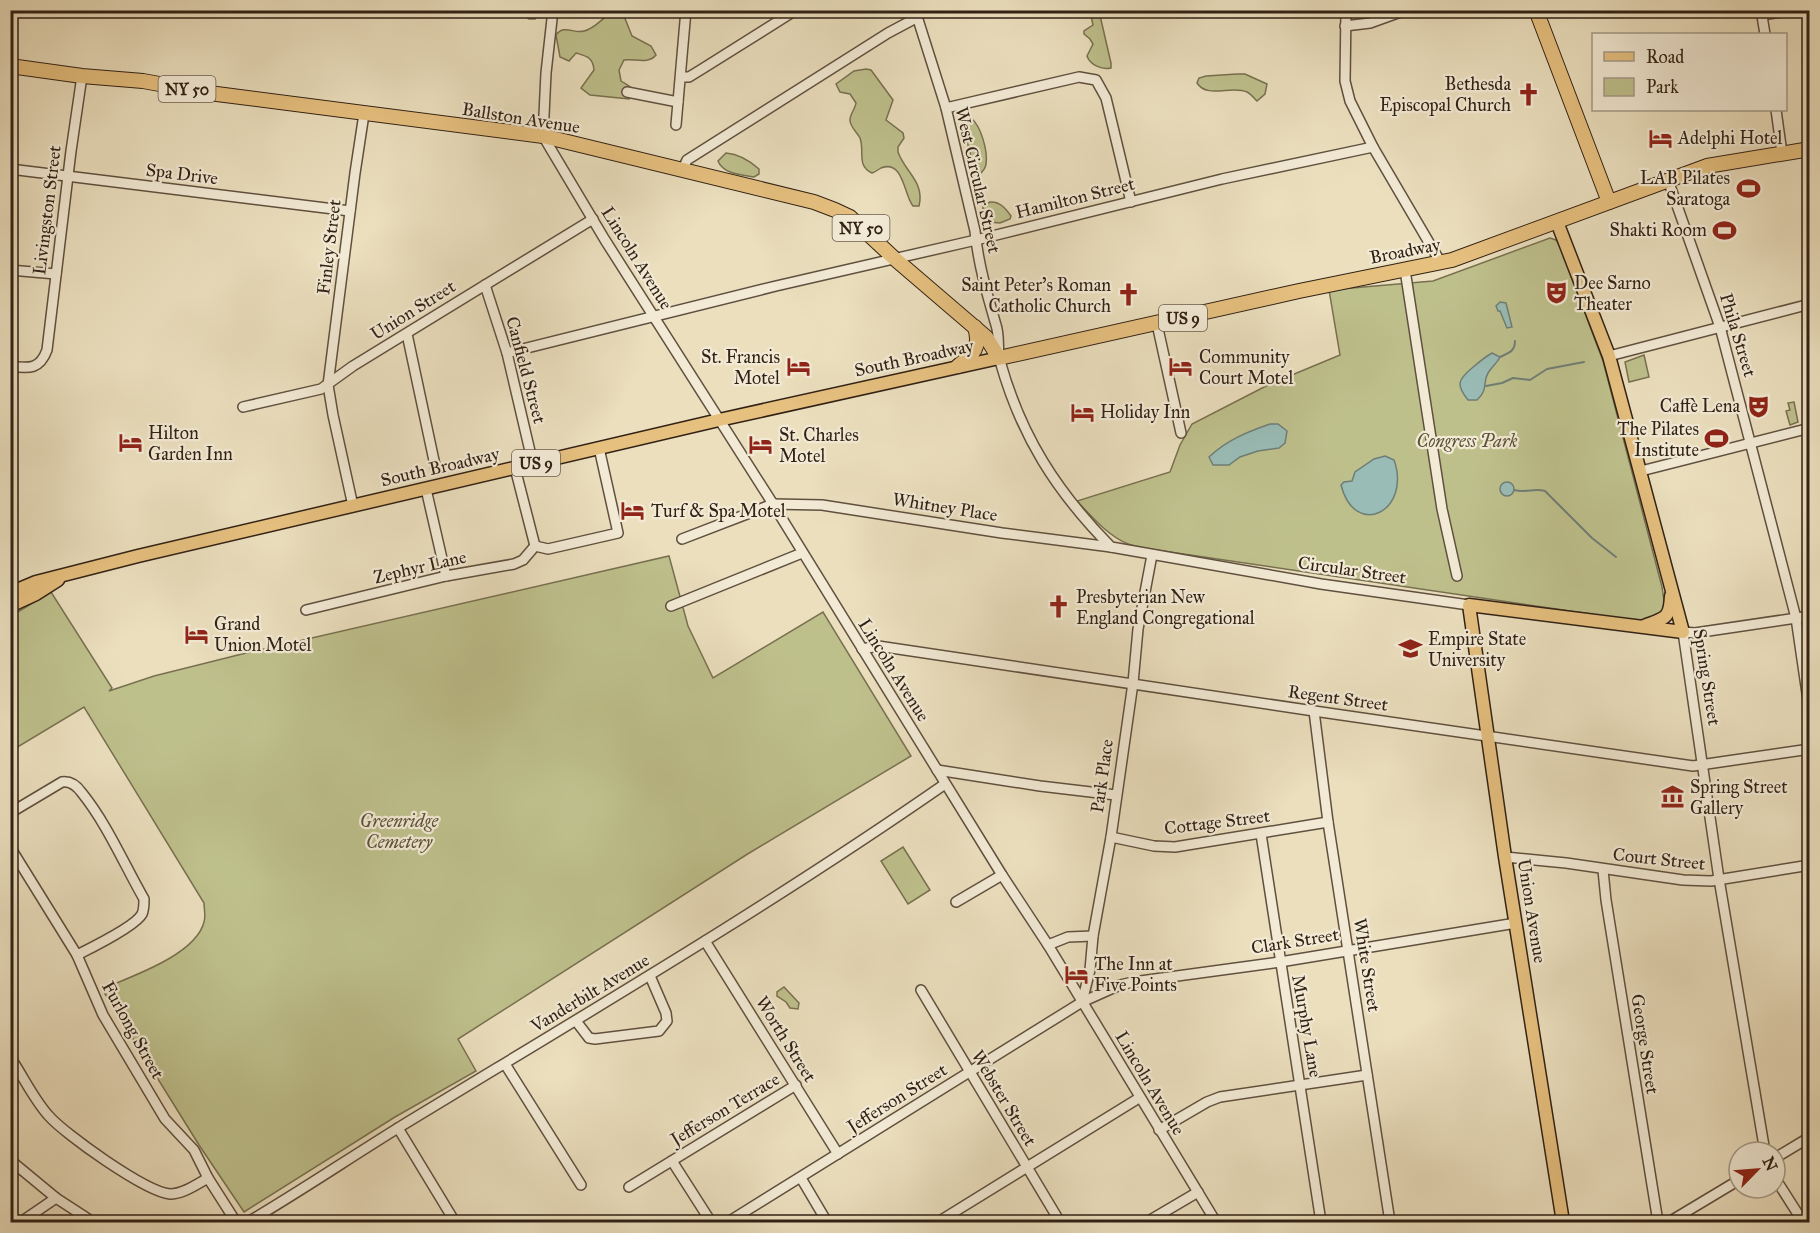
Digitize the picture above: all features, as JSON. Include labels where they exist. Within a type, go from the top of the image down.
[{"type":"highway","points":[[1536,10],[1609,202]]},
{"type":"highway","name":"Ballston Avenue","points":[[10,66],[143,81],[209,93],[543,136],[802,200],[850,217],[986,337],[999,358]]},
{"type":"highway","name":"Broadway","points":[[999,358],[1299,291],[1441,263],[1707,166],[1809,150]]},
{"type":"highway","points":[[958,366],[975,350],[978,338],[975,327]]},
{"type":"main road","name":"Spring Street","points":[[1557,222],[1609,356],[1683,632]]},
{"type":"main road","name":"South Broadway","points":[[10,593],[36,582],[114,561],[719,420],[999,358]]},
{"type":"main road","name":"South Broadway","points":[[10,606],[36,594],[66,575]]},
{"type":"main road","points":[[1641,627],[1663,619],[1670,611],[1672,589]]},
{"type":"main road","name":"Circular Street","points":[[1469,605],[1683,632]]},
{"type":"main road","name":"Union Avenue","points":[[1469,605],[1505,857],[1563,1222]]},
{"type":"street","points":[[543,136],[546,73],[553,10]]},
{"type":"street","points":[[676,125],[686,10]]},
{"type":"street","points":[[681,77],[689,77],[696,73],[796,10]]},
{"type":"street","points":[[1346,10],[1345,81],[1353,110],[1441,263]]},
{"type":"street","points":[[1345,26],[1370,23],[1406,10]]},
{"type":"street","points":[[1765,33],[1762,13],[1795,10]]},
{"type":"street","points":[[682,171],[687,160],[916,14]]},
{"type":"street","name":"West Circular Street","points":[[916,14],[946,108],[999,340],[999,358]]},
{"type":"street","name":"Livingston Street","points":[[10,366],[24,368],[35,366],[44,359],[47,350],[82,75]]},
{"type":"street","points":[[946,108],[1079,77],[1086,76],[1096,80],[1106,98],[1131,202]]},
{"type":"street","points":[[627,92],[678,102]]},
{"type":"street","points":[[1776,111],[1782,153]]},
{"type":"street","name":"Finley Street","points":[[353,506],[328,385],[364,114]]},
{"type":"street","name":"Lincoln Avenue","points":[[543,136],[945,784],[1048,945],[1216,1222]]},
{"type":"street","name":"Hamilton Street","points":[[507,353],[1222,179],[1373,147]]},
{"type":"street","name":"Spa Drive","points":[[10,168],[350,211]]},
{"type":"street","name":"Phila Street","points":[[1668,180],[1720,327],[1796,618],[1809,714]]},
{"type":"street","name":"Union Street","points":[[243,407],[321,389],[353,366],[593,219]]},
{"type":"street","points":[[10,270],[56,274]]},
{"type":"street","points":[[1406,270],[1442,509],[1457,576]]},
{"type":"street","name":"Canfield Street","points":[[485,285],[507,353],[533,464]]},
{"type":"street","points":[[1609,356],[1809,304]]},
{"type":"street","points":[[1157,324],[1181,433]]},
{"type":"street","points":[[407,334],[436,470]]},
{"type":"street","points":[[999,358],[1022,422],[1047,471],[1086,522],[1111,547]]},
{"type":"street","points":[[1641,471],[1809,428]]},
{"type":"street","points":[[515,468],[535,546],[548,549],[618,533],[599,448]]},
{"type":"street","points":[[426,489],[446,576]]},
{"type":"street","points":[[682,539],[773,504]]},
{"type":"street","name":"Whitney Place","points":[[773,504],[822,505],[1002,533],[1111,547]]},
{"type":"street","name":"Zephyr Lane","points":[[306,610],[446,576],[514,564],[523,560],[535,546]]},
{"type":"street","name":"Circular Street","points":[[1111,547],[1321,584],[1469,605]]},
{"type":"street","points":[[671,606],[802,553]]},
{"type":"street","name":"Park Place","points":[[1082,1002],[1090,970],[1093,936],[1111,837],[1133,683],[1137,629],[1152,555]]},
{"type":"street","name":"Circular Street","points":[[1683,632],[1695,633],[1809,616]]},
{"type":"street","name":"Spring Street","points":[[1683,632],[1719,879],[1763,1140]]},
{"type":"street","name":"Regent Street","points":[[862,649],[878,645],[1693,766],[1809,749]]},
{"type":"street","name":"White Street","points":[[1314,711],[1328,822],[1390,1222]]},
{"type":"street","points":[[937,770],[1116,795]]},
{"type":"street","points":[[10,813],[62,782],[73,784],[81,792],[101,823],[144,899],[143,912],[139,918],[77,956]]},
{"type":"street","name":"Vanderbilt Avenue","points":[[248,1222],[398,1128],[650,976],[945,784]]},
{"type":"street","name":"Cottage Street","points":[[1111,837],[1154,846],[1175,847],[1328,822]]},
{"type":"street","name":"Murphy Lane","points":[[1261,834],[1321,1222]]},
{"type":"street","name":"Furlong Street","points":[[10,847],[77,956],[103,1016],[165,1119],[194,1150],[208,1178],[236,1222]]},
{"type":"street","name":"Court Street","points":[[1505,857],[1566,863],[1683,880],[1719,879],[1809,865]]},
{"type":"street","name":"George Street","points":[[1603,870],[1658,1222]]},
{"type":"street","points":[[956,902],[1002,875]]},
{"type":"street","name":"Clark Street","points":[[1082,1002],[1120,985],[1133,982],[1280,962],[1516,922]]},
{"type":"street","points":[[1048,945],[1068,938],[1093,936]]},
{"type":"street","name":"Worth Street","points":[[705,941],[838,1154]]},
{"type":"street","points":[[576,1021],[584,1034],[595,1040],[659,1031],[667,1021],[666,1013],[650,976]]},
{"type":"street","name":"Webster Street","points":[[921,990],[1060,1222]]},
{"type":"street","name":"Jefferson Street","points":[[728,1222],[1082,1002]]},
{"type":"street","points":[[10,1057],[48,1116],[143,1185],[172,1194],[208,1178]]},
{"type":"street","points":[[505,1064],[581,1185]]},
{"type":"street","points":[[1159,1130],[1220,1097],[1367,1075]]},
{"type":"street","name":"Jefferson Terrace","points":[[629,1187],[796,1086]]},
{"type":"street","points":[[938,1222],[1139,1098]]},
{"type":"street","points":[[398,1128],[455,1222]]},
{"type":"street","points":[[1787,1151],[1809,1137]]},
{"type":"street","points":[[10,1160],[56,1198],[93,1222]]},
{"type":"street","name":"Jefferson Terrace","points":[[672,1161],[711,1222]]},
{"type":"street","points":[[801,1178],[827,1222]]},
{"type":"street","points":[[1669,1222],[1727,1187]]},
{"type":"street","points":[[1147,1222],[1198,1192]]},
{"type":"street","points":[[1787,1197],[1803,1222]]},
{"type":"street","points":[[21,1222],[56,1198]]},
{"type":"green space","points":[[523,10],[543,11],[535,19],[529,19],[524,16]]},
{"type":"green space","points":[[614,11],[624,16],[632,36],[651,46],[656,55],[649,60],[624,60],[619,70],[621,81],[633,92],[634,95],[629,99],[590,95],[581,88],[594,70],[592,62],[586,56],[576,53],[569,61],[560,57],[556,35],[562,30],[580,32],[588,30]]},
{"type":"green space","points":[[1090,11],[1099,11],[1111,68],[1097,66],[1087,56],[1093,44],[1084,34],[1084,31],[1093,25]]},
{"type":"green space","points":[[871,70],[893,100],[886,120],[903,133],[904,138],[898,147],[898,152],[917,184],[919,206],[913,206],[899,173],[894,169],[881,168],[872,173],[862,162],[860,138],[850,121],[856,103],[850,94],[840,92],[836,84],[854,71]]},
{"type":"green space","points":[[1245,74],[1267,84],[1265,94],[1257,101],[1241,90],[1213,91],[1201,88],[1197,83],[1199,78],[1206,76]]},
{"type":"green space","points":[[965,118],[971,118],[975,122],[986,152],[985,168],[975,177],[962,123]]},
{"type":"green space","points":[[726,153],[748,161],[759,169],[759,174],[754,177],[724,169],[718,161]]},
{"type":"green space","points":[[990,202],[1002,206],[1011,216],[1010,219],[1000,223],[989,222],[983,213],[983,206]]},
{"type":"green space","name":"Congress Park","points":[[1550,238],[1559,244],[1603,361],[1662,587],[1665,607],[1660,617],[1645,622],[1138,547],[1114,536],[1077,501],[1170,472],[1180,445],[1192,424],[1268,385],[1340,355],[1329,290],[1433,281]]},
{"type":"green space","points":[[1644,355],[1649,377],[1629,382],[1625,362]]},
{"type":"green space","points":[[1794,402],[1798,422],[1790,425],[1786,411],[1790,410],[1788,403]]},
{"type":"green space","name":"Greenridge Cemetery","points":[[669,556],[688,626],[713,678],[823,612],[911,756],[746,855],[458,1039],[476,1071],[395,1117],[244,1212],[199,1145],[102,989],[176,955],[189,945],[204,922],[204,903],[84,707],[11,751],[11,616],[51,592],[112,688],[109,691],[154,676],[242,654]]},
{"type":"green space","points":[[903,847],[930,890],[908,904],[881,861]]},
{"type":"green space","points":[[784,987],[799,1003],[798,1009],[790,1008],[777,996],[777,992]]},
{"type":"water","points":[[1500,302],[1506,303],[1512,327],[1507,328],[1498,311],[1496,306]]},
{"type":"water","points":[[1492,353],[1500,357],[1488,373],[1483,393],[1477,400],[1468,400],[1461,390],[1460,382],[1468,372]]},
{"type":"water","points":[[1270,424],[1278,424],[1287,431],[1285,443],[1279,448],[1240,457],[1229,465],[1213,465],[1209,457],[1223,446],[1245,433]]},
{"type":"water","points":[[1385,456],[1394,460],[1397,478],[1395,493],[1389,505],[1380,512],[1369,515],[1358,511],[1348,502],[1341,485],[1352,481],[1355,472],[1374,459]]},
{"type":"water","points":[[1507,482],[1512,484],[1514,489],[1512,494],[1507,496],[1502,494],[1500,489],[1502,484]]},
{"type":"waterway","points":[[1500,357],[1512,350],[1515,341]]},
{"type":"waterway","points":[[1486,386],[1513,378],[1530,380],[1547,369],[1584,362]]},
{"type":"waterway","points":[[1514,490],[1545,491],[1592,538],[1616,557]]},
{"type":"place","name":"Bethesda Episcopal Church","points":[[1529,94]]},
{"type":"place","name":"Adelphi Hotel","points":[[1660,138]]},
{"type":"place","name":"LAB Pilates Saratoga","points":[[1748,188]]},
{"type":"place","name":"Shakti Room","points":[[1725,230]]},
{"type":"place","name":"Dee Sarno Theater","points":[[1556,293]]},
{"type":"place","name":"Saint Peter's Roman Catholic Church","points":[[1129,295]]},
{"type":"place","name":"St. Francis Motel","points":[[798,367]]},
{"type":"place","name":"Community Court Motel","points":[[1181,367]]},
{"type":"place","name":"Caffè Lena","points":[[1758,406]]},
{"type":"place","name":"Holiday Inn","points":[[1082,412]]},
{"type":"place","name":"The Pilates Institute","points":[[1717,439]]},
{"type":"place","name":"Hilton Garden Inn","points":[[130,443]]},
{"type":"place","name":"St. Charles Motel","points":[[761,445]]},
{"type":"place","name":"Turf & Spa Motel","points":[[633,511]]},
{"type":"place","name":"Presbyterian New England Congregational","points":[[1058,607]]},
{"type":"place","name":"Grand Union Motel","points":[[196,634]]},
{"type":"place","name":"Empire State University","points":[[1410,649]]},
{"type":"place","name":"Spring Street Gallery","points":[[1672,797]]},
{"type":"place","name":"The Inn at Five Points","points":[[1076,974]]}]
